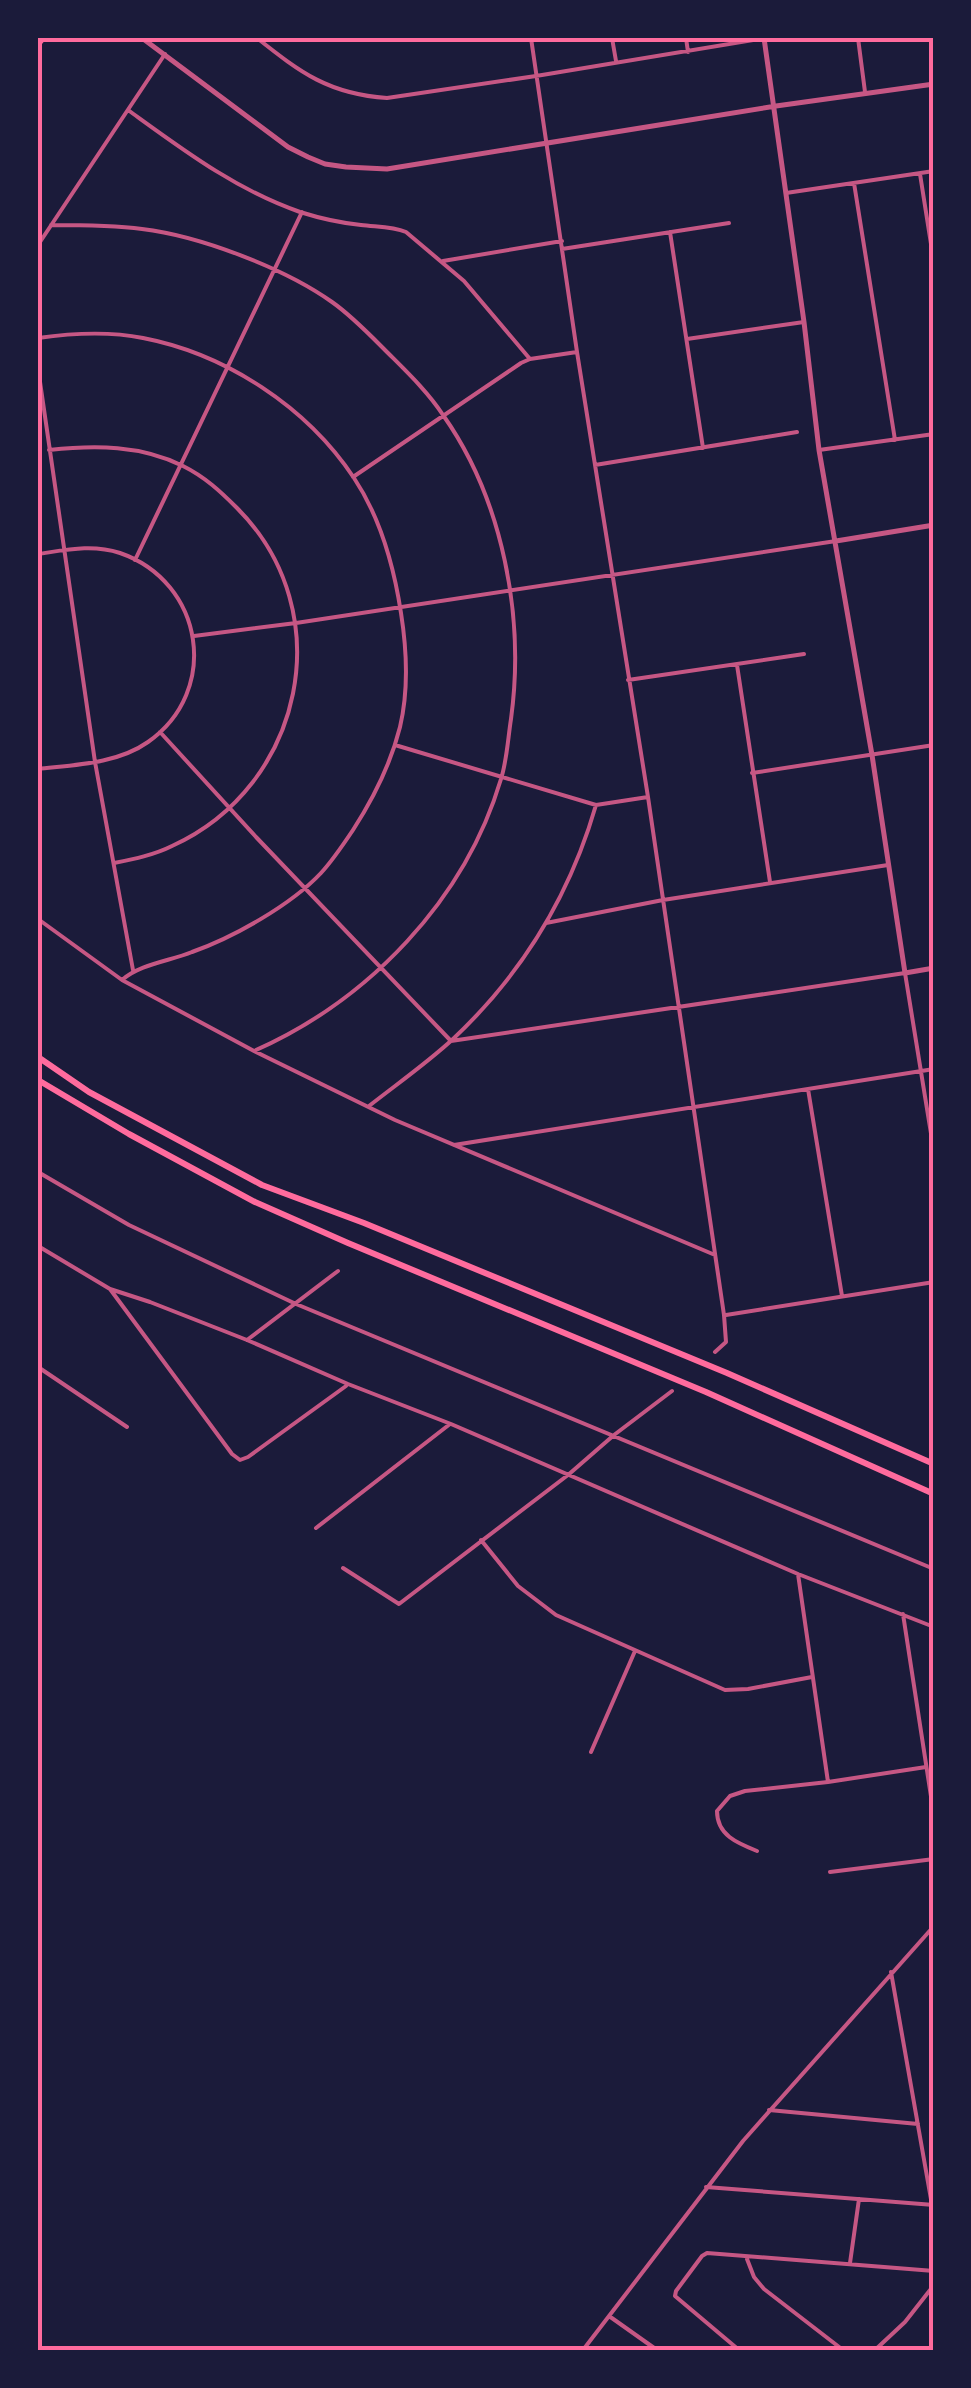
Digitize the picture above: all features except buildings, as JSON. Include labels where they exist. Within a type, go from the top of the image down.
[{"type":"main road","points":[[38,44],[42,38]]},
{"type":"main road","points":[[38,1057],[90,1092],[262,1185],[727,1372],[934,1464]]},
{"type":"main road","points":[[38,1080],[255,1202],[706,1392],[934,1494]]},
{"type":"street","points":[[142,38],[153,41],[288,146],[325,164],[366,169],[387,169],[934,84]]},
{"type":"street","points":[[257,38],[322,84],[363,96],[387,98],[764,38],[819,450],[934,1152]]},
{"type":"street","points":[[530,38],[724,1315],[726,1342],[715,1352]]},
{"type":"street","points":[[612,38],[616,62]]},
{"type":"street","points":[[686,38],[688,52]]},
{"type":"street","points":[[858,38],[865,95]]},
{"type":"street","points":[[38,246],[165,54]]},
{"type":"street","points":[[128,110],[244,189],[302,212],[345,223],[398,228],[416,238],[479,296],[530,359]]},
{"type":"street","points":[[786,194],[934,171]]},
{"type":"street","points":[[920,173],[934,263]]},
{"type":"street","points":[[854,183],[895,440]]},
{"type":"street","points":[[135,560],[302,212]]},
{"type":"street","points":[[562,249],[729,224]]},
{"type":"street","points":[[52,225],[144,229],[200,243],[274,268],[348,314],[394,358],[443,414],[482,488],[510,590],[515,674],[502,777],[483,826],[442,898],[418,930],[381,967],[351,994],[311,1021],[254,1050]]},
{"type":"street","points":[[670,232],[703,448]]},
{"type":"street","points":[[443,261],[562,241]]},
{"type":"street","points":[[687,339],[804,322]]},
{"type":"street","points":[[38,338],[78,333],[146,338],[205,356],[256,384],[315,432],[353,477],[387,551],[400,608],[407,667],[395,745],[352,832],[321,873],[262,917],[222,940],[133,972],[122,980]]},
{"type":"street","points":[[353,477],[530,359],[577,352]]},
{"type":"street","points":[[38,368],[95,762],[133,972]]},
{"type":"street","points":[[595,465],[797,432]]},
{"type":"street","points":[[819,450],[934,434]]},
{"type":"street","points":[[49,450],[116,447],[180,464],[213,484],[270,549],[296,624],[293,702],[285,728],[264,767],[229,808],[202,829],[174,846],[114,864]]},
{"type":"street","points":[[194,636],[296,624],[933,525],[934,534]]},
{"type":"street","points":[[38,554],[92,547],[151,568],[178,595],[194,636],[194,660],[186,694],[160,732],[137,748],[95,762],[38,769]]},
{"type":"street","points":[[628,680],[804,654]]},
{"type":"street","points":[[737,665],[770,882]]},
{"type":"street","points":[[160,732],[451,1041]]},
{"type":"street","points":[[395,745],[596,805],[648,798]]},
{"type":"street","points":[[752,773],[934,745]]},
{"type":"street","points":[[368,1106],[451,1041],[494,998],[546,923],[584,844],[596,805]]},
{"type":"street","points":[[546,923],[662,900],[888,865]]},
{"type":"street","points":[[38,919],[122,980],[254,1050],[454,1145],[715,1255]]},
{"type":"street","points":[[451,1041],[934,968]]},
{"type":"street","points":[[454,1145],[934,1069]]},
{"type":"street","points":[[808,1088],[842,1297]]},
{"type":"street","points":[[38,1172],[129,1226],[296,1304],[934,1568]]},
{"type":"street","points":[[38,1246],[110,1289],[248,1340],[798,1574],[934,1627]]},
{"type":"street","points":[[248,1340],[338,1271]]},
{"type":"street","points":[[724,1315],[934,1282]]},
{"type":"street","points":[[110,1289],[240,1460],[348,1384]]},
{"type":"street","points":[[38,1367],[128,1427]]},
{"type":"street","points":[[344,1568],[398,1604],[672,1392]]},
{"type":"street","points":[[316,1528],[451,1424]]},
{"type":"street","points":[[481,1540],[518,1586],[556,1615],[725,1690],[812,1677]]},
{"type":"street","points":[[798,1574],[828,1782]]},
{"type":"street","points":[[903,1614],[934,1816]]},
{"type":"street","points":[[591,1752],[634,1651]]},
{"type":"street","points":[[757,1850],[737,1843],[722,1831],[717,1811],[730,1796],[926,1767]]},
{"type":"street","points":[[830,1872],[934,1859]]},
{"type":"street","points":[[583,2350],[769,2110],[934,1926]]},
{"type":"street","points":[[706,2187],[932,2205],[891,1972]]},
{"type":"street","points":[[769,2110],[918,2124]]},
{"type":"street","points":[[850,2263],[859,2199]]},
{"type":"street","points":[[739,2350],[675,2296],[707,2253],[934,2271]]},
{"type":"street","points":[[746,2256],[759,2284],[843,2350]]},
{"type":"street","points":[[875,2350],[905,2322],[934,2285]]},
{"type":"street","points":[[609,2316],[657,2350]]}]
